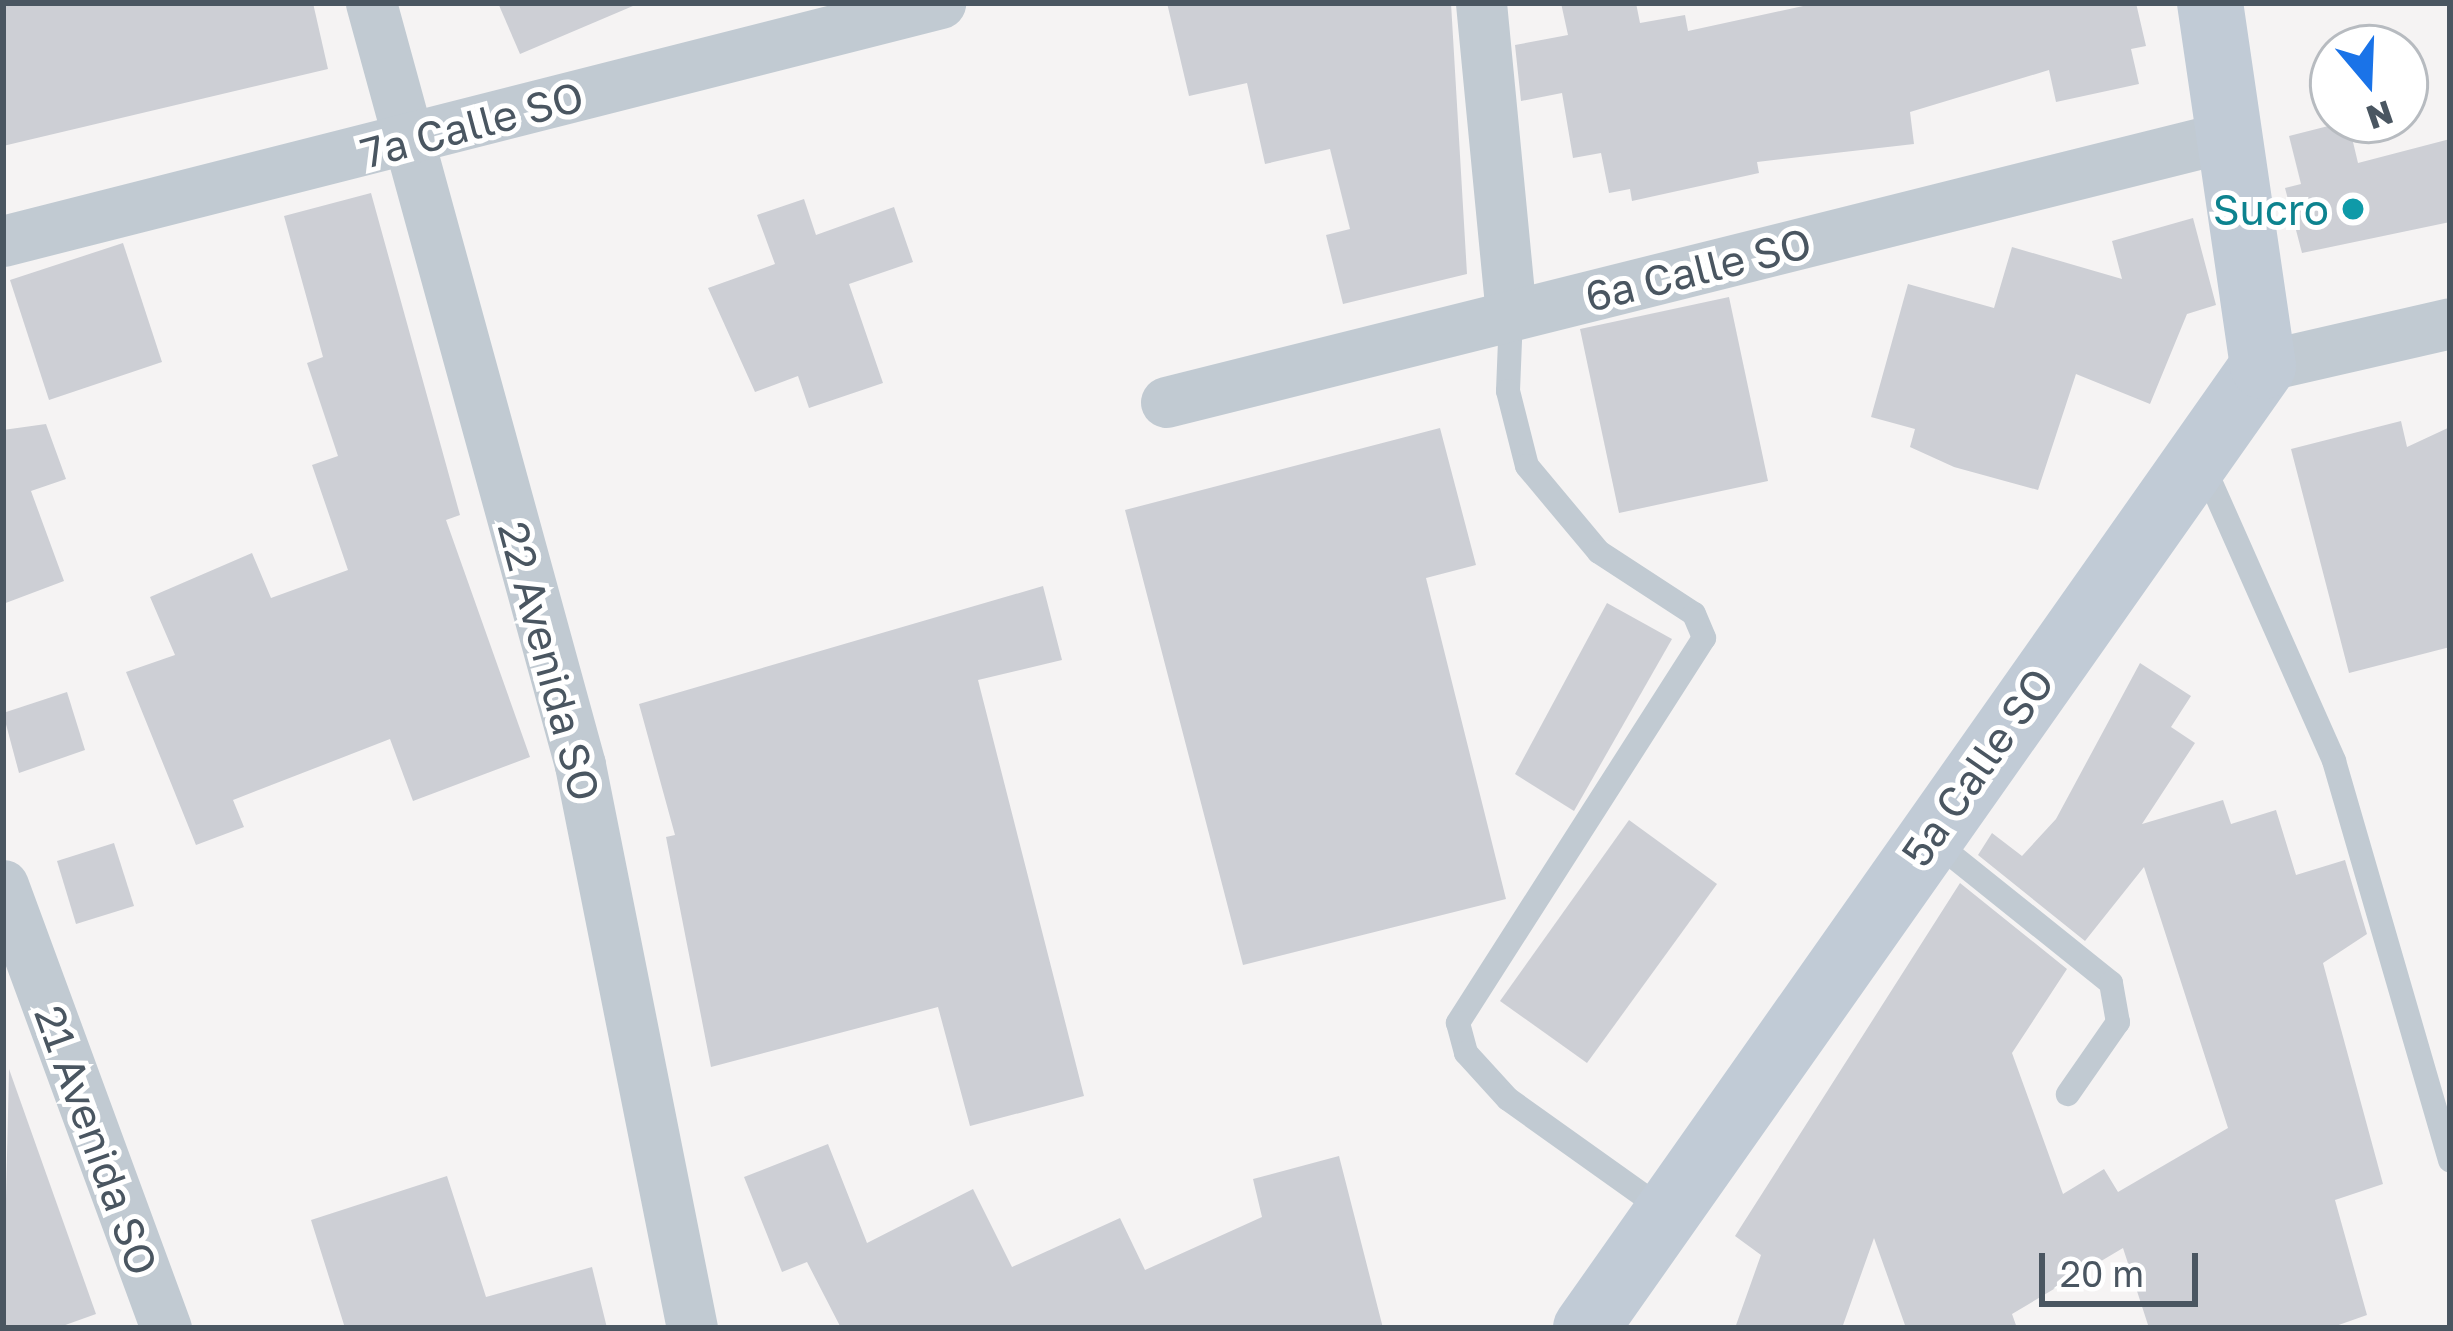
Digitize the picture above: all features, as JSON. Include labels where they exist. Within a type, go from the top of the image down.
[{"type":"street","name":"22 Avenida SO","points":[[371,3],[580,765],[692,1328]]},
{"type":"street","name":"7a Calle SO","points":[[3,241],[410,142],[824,15],[940,3]]},
{"type":"street","points":[[1481,3],[1511,316]]},
{"type":"street","points":[[2210,3],[2263,366],[2450,323]]},
{"type":"street","name":"6a Calle SO","points":[[1166,402],[2229,136]]},
{"type":"street","name":"5a Calle SO","points":[[1586,1328],[2197,452],[2263,366]]},
{"type":"street","name":"21 Avenida SO","points":[[3,885],[166,1328]]},
{"type":"lane","points":[[1511,316],[1508,392],[1527,466],[1599,552],[1694,614],[1704,638],[1458,1023],[1466,1053],[1508,1099],[1666,1213]]},
{"type":"lane","points":[[2197,452],[2334,761],[2450,1161]]},
{"type":"lane","points":[[1928,836],[2110,983],[2118,1022],[2068,1094]]},
{"type":"building","points":[[3,3],[313,3],[328,69],[3,146]]},
{"type":"building","points":[[498,3],[640,3],[520,54]]},
{"type":"building","points":[[1167,3],[1451,3],[1467,274],[1343,304],[1326,235],[1350,229],[1330,149],[1265,164],[1247,83],[1189,96]]},
{"type":"building","points":[[1561,3],[1636,3],[1640,23],[1685,15],[1688,31],[1817,3],[2136,3],[2146,46],[2131,49],[2139,84],[2056,102],[2049,70],[1910,112],[1914,144],[1757,162],[1759,173],[1632,201],[1630,189],[1609,193],[1601,153],[1573,158],[1562,93],[1521,101],[1515,45],[1568,35]]},
{"type":"building","name":"Sucro","points":[[2309,131],[2309,144],[2353,144],[2358,163],[2450,139],[2450,222],[2302,253],[2285,188],[2301,184],[2289,136]]},
{"type":"building","points":[[371,193],[460,515],[446,520],[530,757],[413,801],[390,739],[233,800],[244,827],[196,845],[126,672],[175,655],[150,597],[252,553],[271,598],[348,570],[312,465],[338,456],[307,363],[323,357],[284,216]]},
{"type":"building","points":[[804,199],[816,235],[894,207],[913,262],[849,284],[883,383],[809,408],[798,376],[755,392],[708,288],[775,264],[757,215]]},
{"type":"building","points":[[2193,218],[2216,305],[2187,314],[2150,404],[2076,374],[2038,490],[1954,467],[1910,447],[1915,429],[1871,417],[1908,284],[1994,308],[2012,247],[2122,279],[2112,241]]},
{"type":"building","points":[[123,243],[162,362],[49,400],[10,280]]},
{"type":"building","points":[[1729,297],[1768,481],[1619,513],[1580,329]]},
{"type":"building","points":[[2401,421],[2407,447],[2450,427],[2450,647],[2349,673],[2291,449]]},
{"type":"building","points":[[46,424],[66,479],[31,491],[64,581],[3,604],[3,430]]},
{"type":"building","points":[[1440,428],[1476,565],[1426,578],[1506,899],[1243,965],[1125,510]]},
{"type":"building","points":[[1043,586],[1062,660],[978,680],[1084,1096],[970,1126],[938,1007],[711,1067],[666,837],[675,835],[639,704]]},
{"type":"building","points":[[1607,603],[1672,639],[1574,811],[1515,774]]},
{"type":"building","points":[[2140,663],[2191,696],[2171,727],[2195,743],[2142,824],[2223,800],[2231,824],[2276,810],[2296,875],[2345,860],[2367,934],[2323,963],[2383,1184],[2335,1200],[2367,1315],[2330,1328],[2149,1328],[2123,1248],[2012,1314],[2017,1328],[1906,1328],[1874,1238],[1842,1328],[1735,1328],[1761,1255],[1735,1236],[1960,883],[2067,969],[2012,1053],[2063,1194],[2104,1169],[2118,1192],[2228,1128],[2144,867],[2085,941],[1978,855],[1992,833],[2022,856],[2056,819]]},
{"type":"building","points":[[67,692],[85,750],[19,773],[3,713]]},
{"type":"building","points":[[1629,820],[1717,884],[1587,1063],[1500,1001]]},
{"type":"building","points":[[114,843],[134,906],[76,924],[57,861]]},
{"type":"building","points":[[9,1069],[96,1314],[57,1328],[3,1328]]},
{"type":"building","points":[[828,1144],[867,1243],[973,1189],[1012,1267],[1120,1218],[1145,1270],[1262,1217],[1253,1179],[1339,1156],[1383,1328],[841,1328],[807,1262],[782,1272],[744,1177]]},
{"type":"building","points":[[447,1176],[486,1297],[592,1267],[607,1328],[345,1328],[311,1220]]},
{"type":"place","name":"Sucro","points":[[2353,209]]}]
